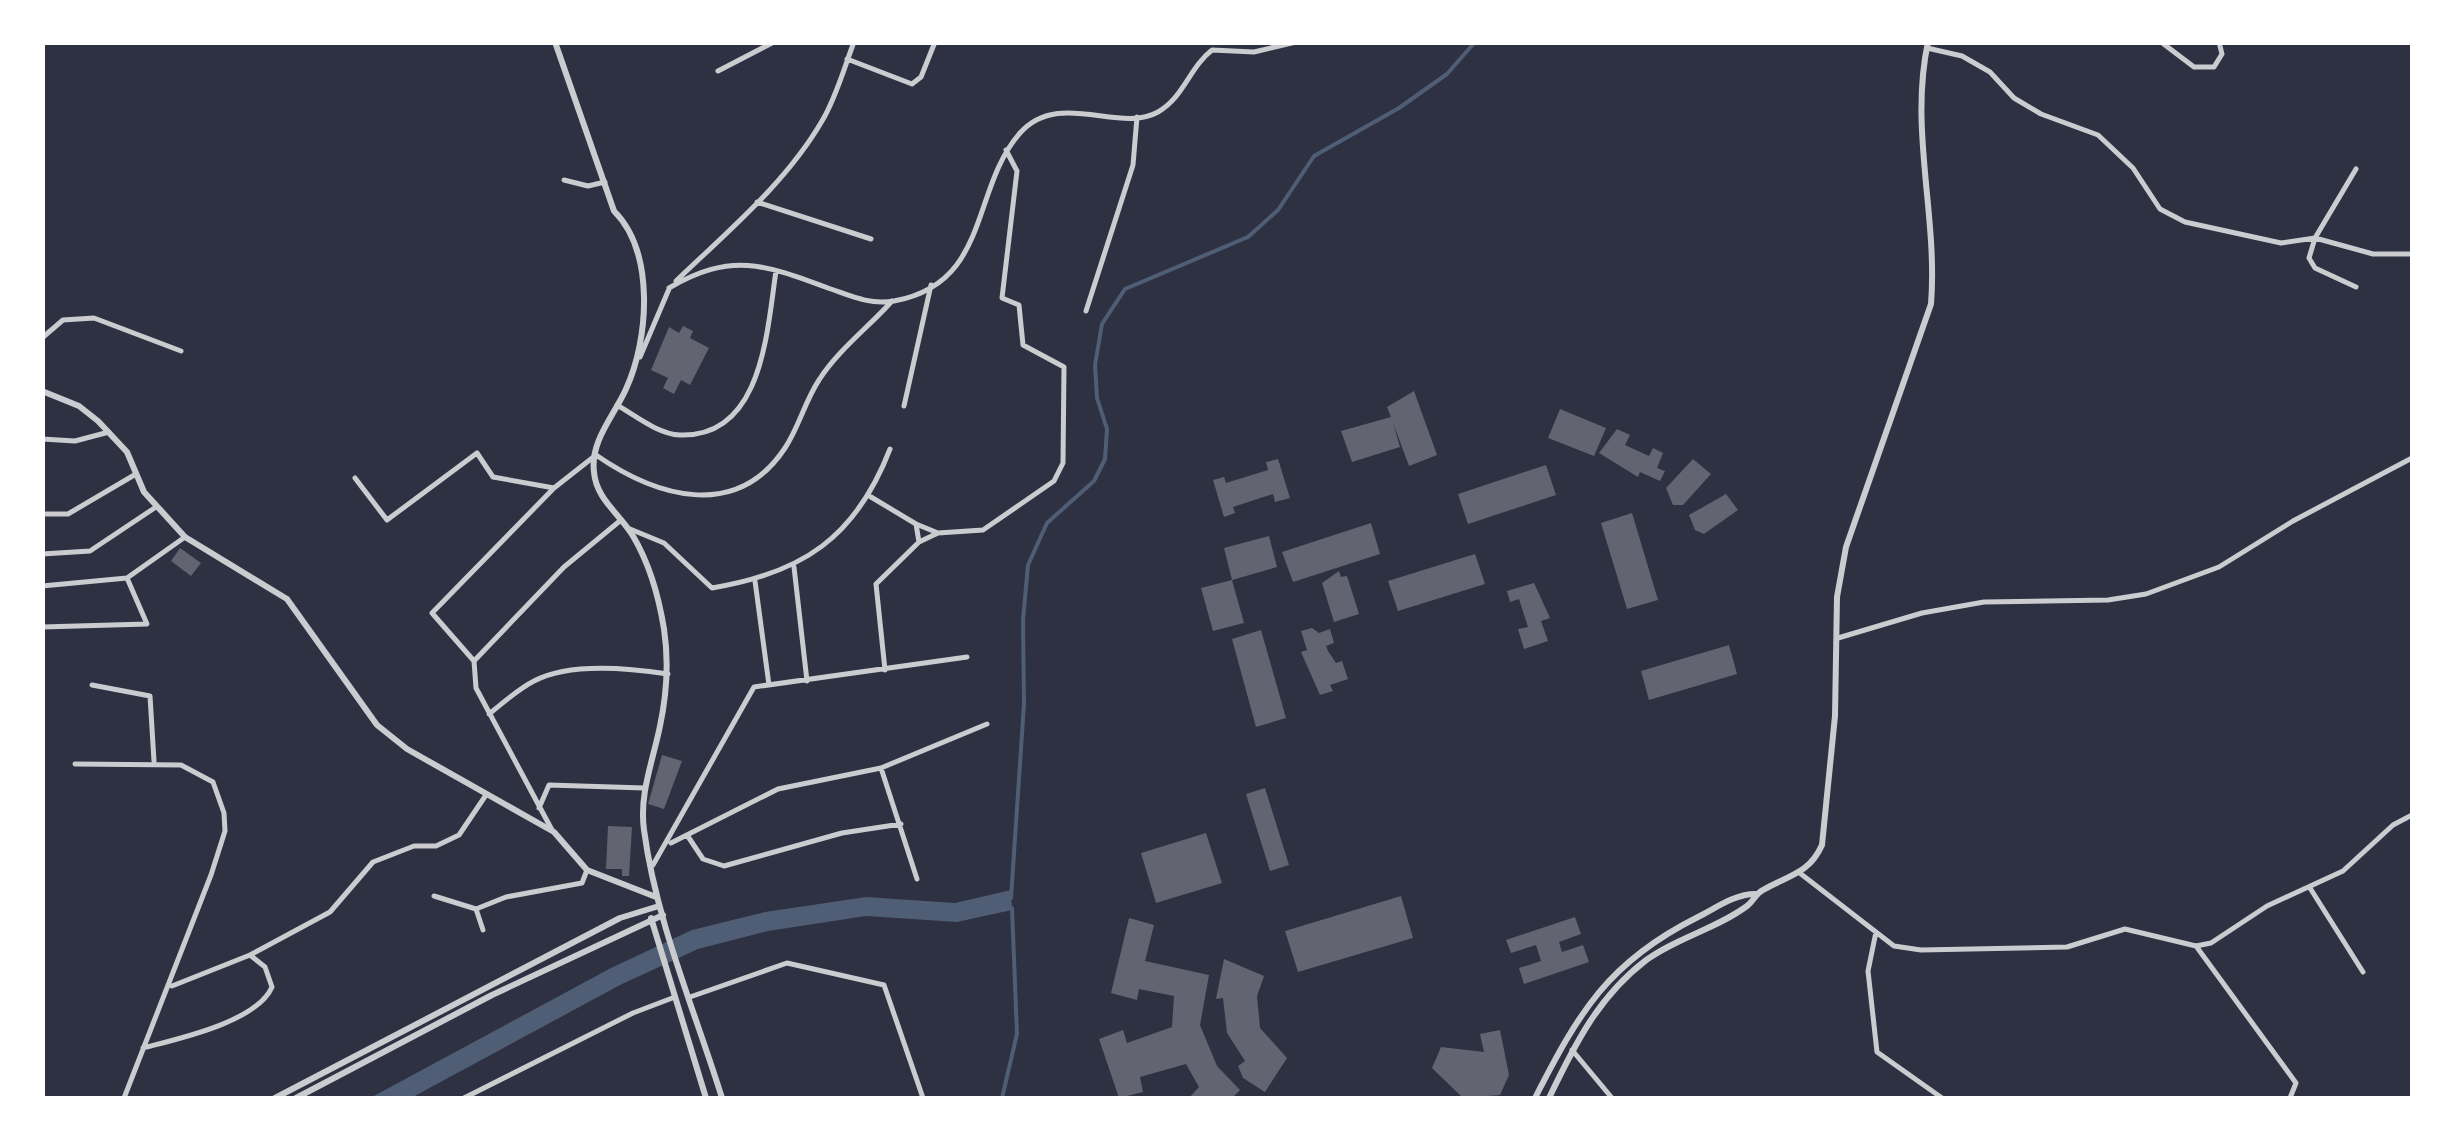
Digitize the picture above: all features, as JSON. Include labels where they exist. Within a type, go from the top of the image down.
[{"type":"street","points":[[555,42],[614,210],[629,226],[638,248],[642,287],[638,362]]},
{"type":"street","points":[[718,71],[774,42]]},
{"type":"street","points":[[722,1098],[658,901],[644,830],[644,788],[668,674],[664,626],[651,576],[627,528],[599,492],[593,470],[600,434],[638,362],[669,288],[757,202],[824,120],[854,42]]},
{"type":"street","points":[[847,59],[912,84],[921,77],[934,42]]},
{"type":"street","points":[[669,288],[722,263],[776,271],[865,302],[892,301],[948,274],[969,248],[978,231],[991,179],[1006,150],[1024,128],[1060,113],[1138,117],[1160,111],[1182,92],[1195,63],[1212,50],[1254,52],[1296,42]]},
{"type":"street","points":[[2162,42],[2194,67],[2214,67],[2222,54],[2219,42]]},
{"type":"street","points":[[1534,1098],[1578,1016],[1616,969],[1666,933],[1740,896],[1756,894],[1801,874],[1814,863],[1826,826],[1837,597],[1846,547],[1931,304],[1934,264],[1920,142],[1928,45],[1962,56],[1990,72],[2014,98],[2041,114],[2098,136],[2132,168],[2160,209],[2184,222],[2280,243],[2315,238],[2372,254],[2412,254]]},
{"type":"street","points":[[1086,311],[1133,166],[1138,117]]},
{"type":"street","points":[[885,670],[876,584],[919,542],[938,533],[983,530],[1054,480],[1063,464],[1064,366],[1022,345],[1019,305],[1002,298],[1017,171],[1006,150]]},
{"type":"street","points":[[2356,169],[2315,238],[2309,258],[2315,268],[2356,287]]},
{"type":"street","points":[[564,180],[588,186],[605,182]]},
{"type":"street","points":[[757,202],[870,238]]},
{"type":"street","points":[[617,405],[657,428],[680,435],[716,428],[740,410],[757,372],[776,271]]},
{"type":"street","points":[[904,406],[931,285]]},
{"type":"street","points":[[596,455],[647,487],[678,496],[732,490],[760,476],[800,424],[817,382],[892,301]]},
{"type":"street","points":[[42,338],[63,320],[94,318],[181,351]]},
{"type":"street","points":[[42,391],[79,406],[108,432],[127,452],[156,507],[185,537],[287,599],[377,725],[406,749],[554,832]]},
{"type":"street","points":[[42,440],[75,441],[108,432]]},
{"type":"street","points":[[627,528],[664,542],[712,588],[755,581],[794,567],[872,497],[890,449]]},
{"type":"street","points":[[355,478],[387,520],[476,453],[493,477],[554,488]]},
{"type":"street","points":[[596,455],[554,488],[432,613],[474,661],[476,688],[488,714],[526,774],[539,808],[554,832],[587,870],[658,901]]},
{"type":"street","points":[[1838,638],[1922,613],[1984,602],[2108,600],[2146,594],[2218,567],[2293,520],[2412,458]]},
{"type":"street","points":[[42,514],[68,514],[136,474]]},
{"type":"street","points":[[872,497],[938,533]]},
{"type":"street","points":[[42,554],[90,552],[156,507]]},
{"type":"street","points":[[474,661],[564,567],[621,520]]},
{"type":"street","points":[[916,524],[919,542]]},
{"type":"street","points":[[42,586],[127,578],[185,537]]},
{"type":"street","points":[[794,567],[807,681]]},
{"type":"street","points":[[42,627],[147,624],[127,578]]},
{"type":"street","points":[[755,581],[769,685]]},
{"type":"street","points":[[653,865],[754,687],[967,657]]},
{"type":"street","points":[[488,714],[534,681],[557,672],[638,669],[668,674]]},
{"type":"street","points":[[92,686],[150,696],[154,761]]},
{"type":"street","points":[[668,844],[778,789],[881,768],[986,724]]},
{"type":"street","points":[[75,764],[154,761],[203,773],[220,796],[224,813],[225,831],[169,988],[124,1098]]},
{"type":"street","points":[[881,768],[917,880]]},
{"type":"street","points":[[539,808],[549,785],[644,788]]},
{"type":"street","points":[[169,988],[250,955],[330,912],[373,862],[414,846],[436,846],[459,834],[487,794]]},
{"type":"street","points":[[1801,874],[1894,946],[1921,950],[2067,946],[2125,928],[2196,946],[2211,943],[2267,906],[2343,871],[2394,825],[2412,818]]},
{"type":"street","points":[[687,834],[702,860],[724,866],[842,833],[900,824]]},
{"type":"street","points":[[434,896],[476,910],[506,897],[582,883],[587,870]]},
{"type":"street","points":[[2310,888],[2364,972]]},
{"type":"street","points":[[1549,1098],[1586,1024],[1624,978],[1672,944],[1745,907],[1756,894]]},
{"type":"street","points":[[276,1098],[658,901]]},
{"type":"street","points":[[648,908],[706,1098]]},
{"type":"street","points":[[476,910],[484,930]]},
{"type":"street","points":[[296,1098],[492,995],[663,915]]},
{"type":"street","points":[[1876,932],[1868,971],[1878,1052],[1942,1098]]},
{"type":"street","points":[[2196,946],[2296,1083],[2290,1098]]},
{"type":"street","points":[[143,1048],[218,1027],[267,997],[272,988],[265,966],[250,955]]},
{"type":"street","points":[[690,997],[787,964],[884,985],[923,1098]]},
{"type":"street","points":[[464,1098],[674,993]]},
{"type":"street","points":[[1572,1050],[1612,1098]]},
{"type":"water","points":[[1011,890],[1012,910],[957,922],[866,916],[768,931],[698,949],[620,985],[411,1098],[370,1098],[611,968],[692,930],[765,912],[866,897],[955,903]]},
{"type":"building","points":[[683,326],[693,331],[690,338],[709,348],[690,385],[681,380],[674,394],[663,388],[668,378],[651,370],[669,327],[679,333]]},
{"type":"building","points":[[1414,391],[1437,455],[1409,466],[1393,423],[1400,447],[1352,462],[1341,431],[1391,417],[1387,407]]},
{"type":"building","points":[[1560,409],[1606,428],[1594,456],[1548,438]]},
{"type":"building","points":[[1617,429],[1630,435],[1625,445],[1649,456],[1653,448],[1663,453],[1657,468],[1665,471],[1660,481],[1640,472],[1638,477],[1599,453]]},
{"type":"building","points":[[1278,459],[1290,498],[1275,502],[1273,494],[1233,507],[1235,513],[1224,517],[1213,480],[1224,477],[1226,483],[1268,470],[1266,462]]},
{"type":"building","points":[[1693,459],[1711,474],[1683,505],[1673,505],[1666,488]]},
{"type":"building","points":[[1546,465],[1556,495],[1468,524],[1458,494]]},
{"type":"building","points":[[1726,494],[1738,510],[1704,534],[1695,530],[1689,515]]},
{"type":"building","points":[[1632,513],[1658,600],[1627,609],[1601,523]]},
{"type":"building","points":[[1371,523],[1380,554],[1293,582],[1282,552]]},
{"type":"building","points":[[1269,536],[1277,567],[1232,580],[1224,548]]},
{"type":"building","points":[[180,548],[201,563],[191,576],[171,561]]},
{"type":"building","points":[[1475,554],[1485,584],[1398,611],[1388,581]]},
{"type":"building","points":[[1339,571],[1341,577],[1347,576],[1359,614],[1334,622],[1322,583]]},
{"type":"building","points":[[1232,580],[1244,623],[1213,631],[1201,588]]},
{"type":"building","points":[[1534,583],[1550,618],[1541,621],[1548,641],[1524,649],[1518,629],[1528,627],[1519,599],[1510,602],[1507,591]]},
{"type":"building","points":[[1312,628],[1319,633],[1330,629],[1334,643],[1326,646],[1336,663],[1342,661],[1348,679],[1330,685],[1333,691],[1320,695],[1301,652],[1307,650],[1301,631]]},
{"type":"building","points":[[1261,630],[1286,718],[1256,727],[1232,639]]},
{"type":"building","points":[[1729,645],[1737,674],[1649,700],[1641,671]]},
{"type":"building","points":[[662,755],[682,761],[664,809],[648,804]]},
{"type":"building","points":[[1265,788],[1289,865],[1270,871],[1246,794]]},
{"type":"building","points":[[608,826],[632,827],[629,876],[622,876],[622,869],[606,869]]},
{"type":"building","points":[[1206,833],[1222,883],[1156,903],[1141,853]]},
{"type":"building","points":[[1401,896],[1413,938],[1298,972],[1285,931]]},
{"type":"building","points":[[1575,917],[1581,934],[1559,942],[1562,952],[1583,945],[1589,962],[1524,984],[1519,968],[1541,961],[1536,945],[1511,953],[1506,940]]},
{"type":"building","points":[[1129,918],[1154,925],[1145,961],[1209,975],[1200,1025],[1217,1066],[1240,1090],[1232,1098],[1189,1098],[1199,1087],[1186,1064],[1140,1077],[1143,1092],[1119,1098],[1099,1039],[1123,1030],[1127,1043],[1172,1027],[1174,996],[1139,989],[1137,1000],[1111,993]]},
{"type":"building","points":[[1224,959],[1264,976],[1257,996],[1260,1028],[1287,1058],[1265,1092],[1243,1078],[1238,1066],[1245,1061],[1227,1033],[1223,998],[1216,999]]},
{"type":"building","points":[[1500,1030],[1509,1075],[1500,1095],[1463,1098],[1432,1068],[1441,1047],[1484,1052],[1480,1034]]},
{"type":"waterway","points":[[1011,898],[1024,704],[1023,620],[1028,565],[1047,523],[1094,481],[1105,459],[1107,429],[1097,398],[1095,365],[1102,324],[1125,289],[1248,237],[1278,210],[1314,156],[1399,108],[1447,74],[1475,42]]},
{"type":"waterway","points":[[1002,1098],[1017,1034],[1012,908]]}]
